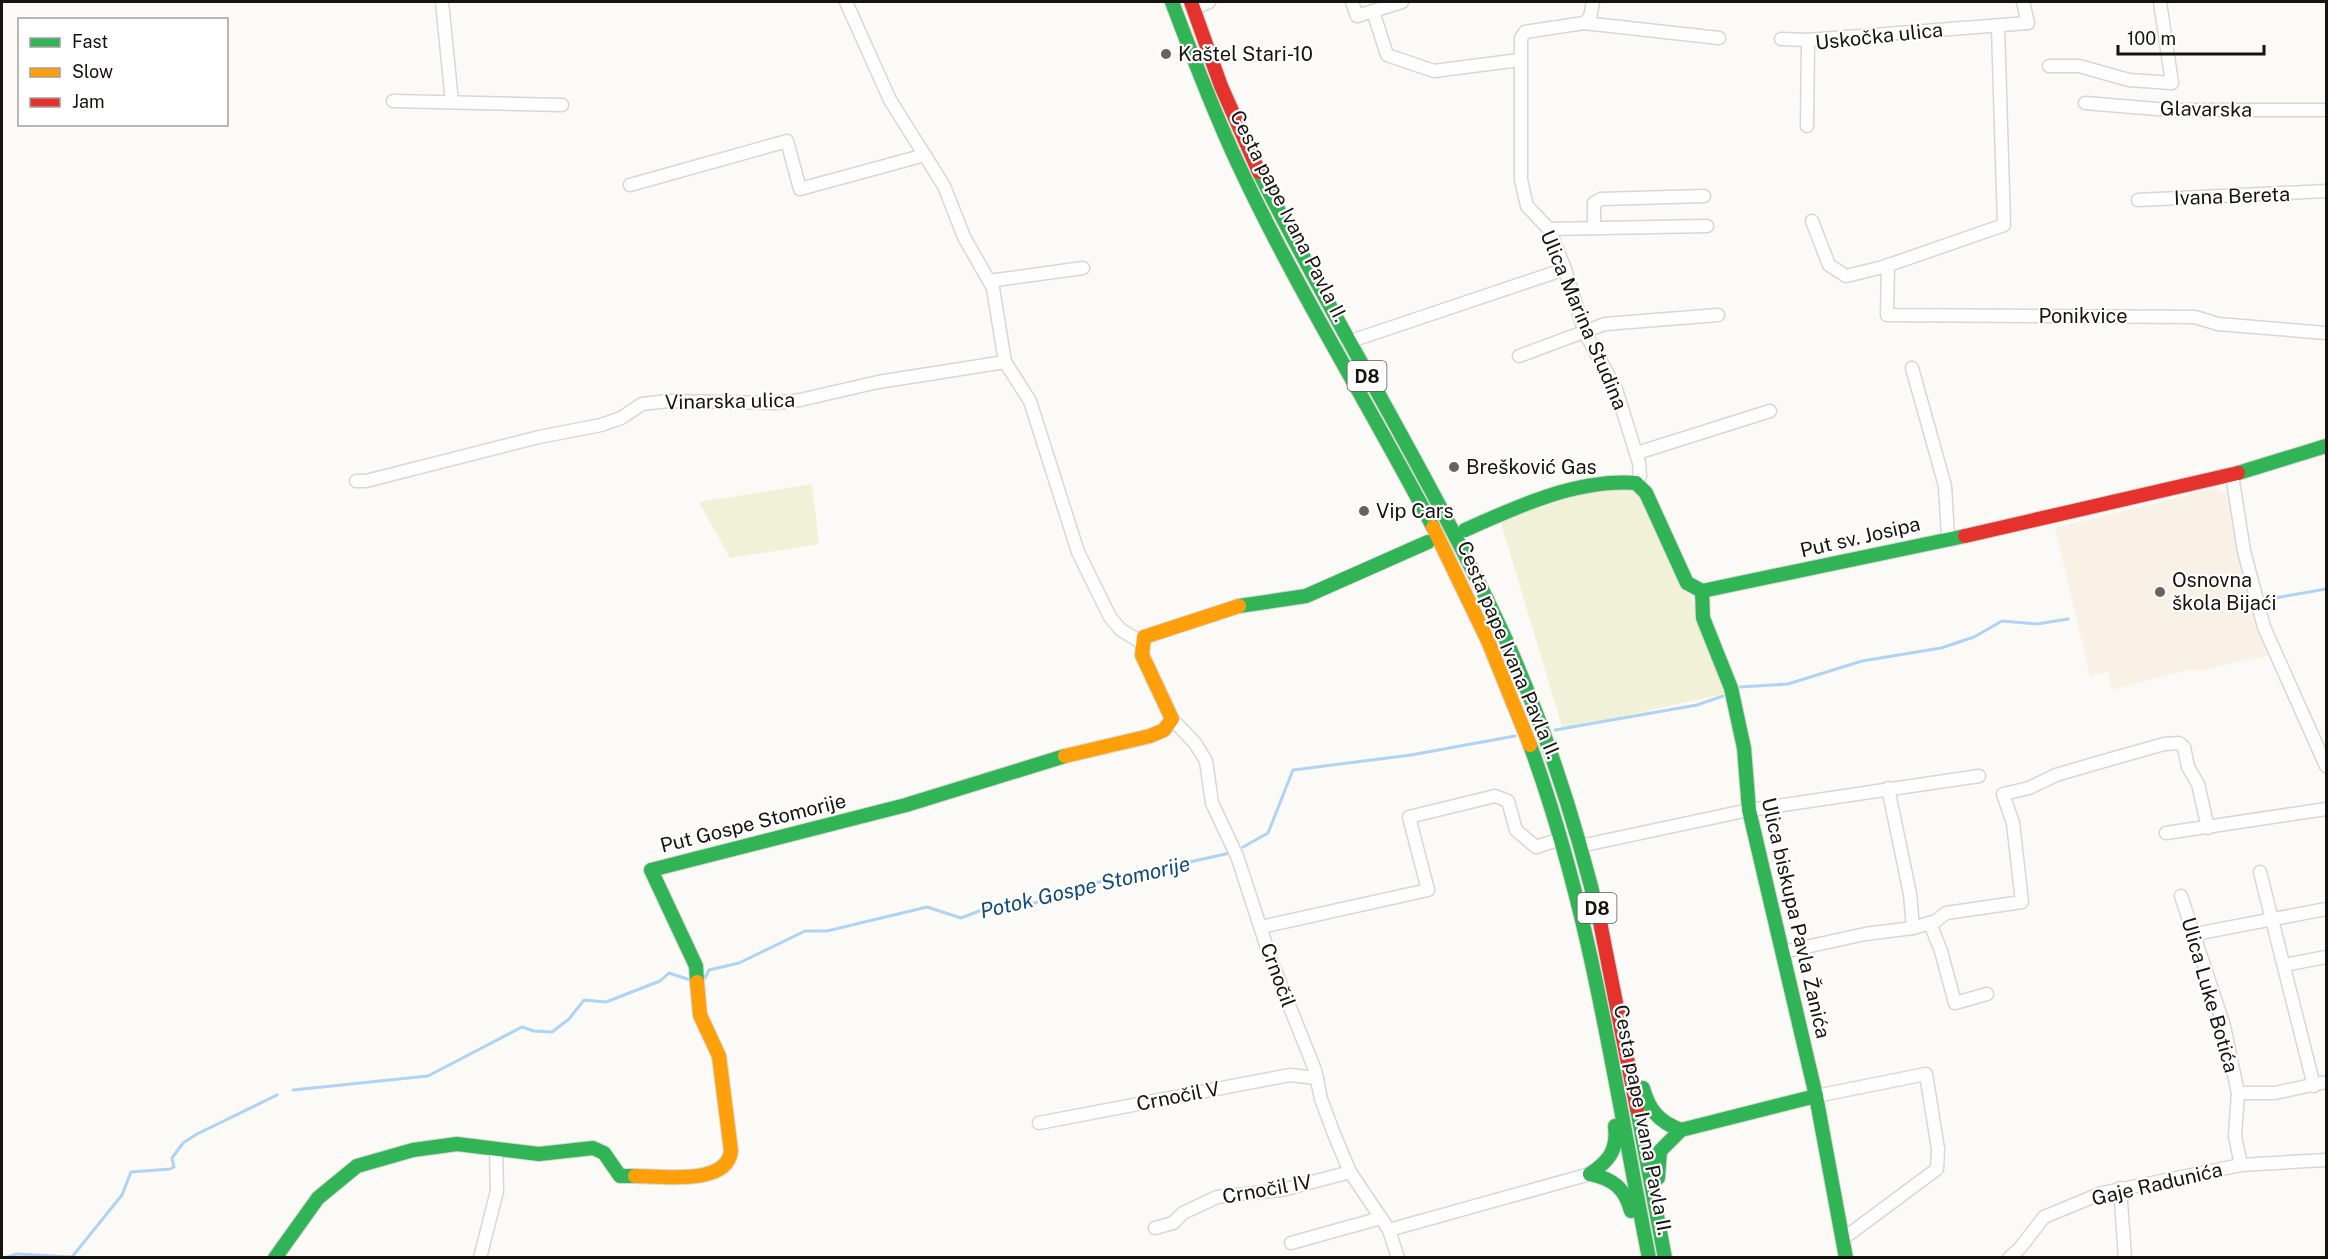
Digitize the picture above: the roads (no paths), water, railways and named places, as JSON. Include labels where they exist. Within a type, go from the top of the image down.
[{"type":"main road","name":"Cesta pape Ivana Pavla II.","points":[[1172,2],[1196,68],[1246,183],[1335,351],[1415,491],[1459,578],[1533,751],[1579,900],[1649,1257]]},
{"type":"main road","name":"Cesta pape Ivana Pavla II.","points":[[1201,3],[1231,109],[1261,174],[1297,249],[1481,586],[1524,687],[1580,846],[1604,938],[1665,1257]]},
{"type":"main road","points":[[1398,431],[1412,441],[1420,452],[1465,530],[1481,564],[1481,586]]},
{"type":"main road","name":"Put sv. Josipa","points":[[1702,591],[1948,537],[2049,518],[2232,474],[2326,446]]},
{"type":"main road","points":[[1465,530],[1544,499],[1586,486],[1636,483],[1646,493],[1687,583],[1702,591]]},
{"type":"main road","points":[[1415,491],[1417,515],[1428,542],[1445,570],[1459,578]]},
{"type":"main road","points":[[1172,719],[1170,710],[1155,685],[1141,651],[1141,642],[1152,633],[1239,606],[1306,596],[1428,542]]},
{"type":"main road","name":"Ulica biskupa Pavla Žanića","points":[[1702,591],[1703,618],[1731,688],[1744,748],[1749,810],[1816,1095],[1846,1257]]},
{"type":"main road","name":"Put Gospe Stomorije","points":[[274,1257],[318,1198],[337,1185],[357,1166],[413,1150],[457,1143],[539,1154],[593,1148],[604,1153],[620,1176],[710,1175],[721,1171],[727,1165],[731,1151],[719,1056],[700,1015],[696,966],[651,870],[906,805],[1041,761],[1150,736],[1164,730],[1172,719]]},
{"type":"main road","points":[[1631,1072],[1642,1085],[1646,1103],[1656,1118],[1668,1127],[1681,1130],[1816,1095]]},
{"type":"main road","points":[[1590,1174],[1603,1166],[1612,1155],[1618,1141],[1613,1113],[1618,1095]]},
{"type":"main road","points":[[1658,1222],[1663,1209],[1658,1159],[1660,1151],[1681,1130]]},
{"type":"main road","points":[[1590,1174],[1616,1182],[1627,1194],[1635,1228],[1646,1241]]},
{"type":"street","points":[[448,2],[442,2],[452,102]]},
{"type":"street","points":[[846,2],[890,100],[945,186],[964,237],[993,288],[1005,362],[1030,401],[1078,552],[1105,608],[1120,630],[1141,642]]},
{"type":"street","points":[[1352,2],[1357,16],[1402,2]]},
{"type":"street","points":[[1584,23],[1590,17],[1593,2]]},
{"type":"street","name":"Uskočka ulica","points":[[1807,126],[1808,40],[2028,23],[2023,2]]},
{"type":"street","points":[[2049,66],[2079,66],[2129,80],[2172,83],[2160,2]]},
{"type":"street","points":[[1373,11],[1387,55],[1434,70],[1519,60]]},
{"type":"street","points":[[1584,23],[1719,38]]},
{"type":"street","name":"Ulica Marina Studina","points":[[1584,23],[1525,32],[1521,38],[1519,60],[1521,180],[1527,206],[1549,229],[1565,269],[1584,333],[1616,389],[1637,453],[1640,476],[1636,483]]},
{"type":"street","points":[[1812,221],[1829,265],[1846,276],[1888,265],[2004,225],[1998,27]]},
{"type":"street","points":[[1781,39],[1808,40]]},
{"type":"street","points":[[393,101],[562,105]]},
{"type":"street","name":"Glavarska","points":[[2085,103],[2168,110],[2326,110]]},
{"type":"street","points":[[630,185],[787,141],[800,189],[925,155]]},
{"type":"street","name":"Ivana Bereta","points":[[2138,200],[2326,191]]},
{"type":"street","points":[[1594,228],[1594,203],[1601,199],[1704,196]]},
{"type":"street","points":[[1549,229],[1707,226]]},
{"type":"street","name":"Ponikvice","points":[[1888,265],[1887,315],[2195,317],[2218,324],[2326,333]]},
{"type":"street","points":[[989,281],[1083,268]]},
{"type":"street","points":[[1348,342],[1565,269]]},
{"type":"street","points":[[1519,356],[1605,324],[1718,315]]},
{"type":"street","name":"Vinarska ulica","points":[[356,481],[366,481],[539,437],[602,425],[621,418],[642,404],[668,401],[775,403],[800,400],[878,381],[1005,362]]},
{"type":"street","points":[[1912,368],[1945,486],[1948,537]]},
{"type":"street","points":[[1637,453],[1770,411]]},
{"type":"street","points":[[2232,474],[2244,551],[2264,627],[2284,678],[2316,740],[2326,766]]},
{"type":"street","name":"Crnočil","points":[[1172,719],[1196,743],[1206,761],[1212,803],[1237,856],[1271,960],[1317,1078],[1321,1099],[1350,1172],[1389,1230],[1398,1257]]},
{"type":"street","points":[[1783,952],[1865,934],[1913,928],[1930,923],[1946,913],[2022,902],[2013,823],[2003,794],[2029,788],[2065,772],[2164,744],[2179,743],[2184,747],[2188,767],[2198,784],[2208,828]]},
{"type":"street","points":[[1580,846],[1749,810],[1979,776]]},
{"type":"street","points":[[1888,788],[1910,894],[1913,928]]},
{"type":"street","points":[[1261,927],[1428,890],[1409,817],[1495,796],[1508,801],[1516,830],[1536,847],[1561,839]]},
{"type":"street","points":[[2166,833],[2326,809]]},
{"type":"street","points":[[2238,1093],[2275,1094],[2320,1084],[2284,965],[2260,872]]},
{"type":"street","name":"Ulica Luke Botića","points":[[2181,896],[2224,1026],[2238,1093],[2235,1136],[2241,1166]]},
{"type":"street","points":[[2195,934],[2326,909]]},
{"type":"street","points":[[1930,923],[1941,951],[1955,1003],[1987,994]]},
{"type":"street","points":[[2284,965],[2326,957]]},
{"type":"street","points":[[1816,1095],[1926,1074],[1938,1149],[1937,1169],[1844,1238]]},
{"type":"street","name":"Crnočil V","points":[[1040,1123],[1290,1075],[1317,1078]]},
{"type":"street","points":[[480,1257],[496,1191],[496,1149]]},
{"type":"street","name":"Gaje Radunića","points":[[2008,1257],[2020,1248],[2044,1217],[2102,1193],[2241,1166],[2326,1160]]},
{"type":"street","name":"Crnočil IV","points":[[1155,1228],[1173,1223],[1183,1213],[1217,1197],[1282,1190],[1350,1172]]},
{"type":"street","points":[[1389,1230],[1590,1174]]},
{"type":"street","points":[[2120,1188],[2126,1257]]},
{"type":"street","points":[[1291,1243],[1381,1218]]},
{"type":"waterway","name":"Potok Gospe Stomorije","points":[[2269,599],[2326,589]]},
{"type":"waterway","name":"Potok Gospe Stomorije","points":[[1740,687],[1788,684],[1862,661],[1941,648],[1974,637],[2002,621],[2037,624],[2068,619]]},
{"type":"waterway","name":"Potok Gospe Stomorije","points":[[1555,730],[1697,705],[1723,696]]},
{"type":"waterway","name":"Potok Gospe Stomorije","points":[[1243,847],[1268,833],[1293,770],[1411,755],[1515,736]]},
{"type":"waterway","name":"Potok Gospe Stomorije","points":[[705,978],[709,970],[739,963],[805,931],[827,931],[927,907],[961,918],[1000,903],[1035,903],[1072,888],[1230,853]]},
{"type":"waterway","name":"Potok Gospe Stomorije","points":[[293,1090],[428,1076],[522,1027],[534,1031],[552,1032],[569,1019],[584,1000],[606,1002],[660,981],[669,973],[690,980]]},
{"type":"waterway","name":"Potok Gospe Stomorije","points":[[4,1258],[17,1254],[72,1257],[122,1195],[131,1172],[174,1167],[172,1158],[183,1143],[277,1095]]},
{"type":"place","name":"Kaštel Stari-10","points":[[1166,54]]},
{"type":"place","name":"Brešković Gas","points":[[1454,467]]},
{"type":"place","name":"Vip Cars","points":[[1364,511]]},
{"type":"place","name":"Osnovna škola Bijaći","points":[[2160,592]]}]
